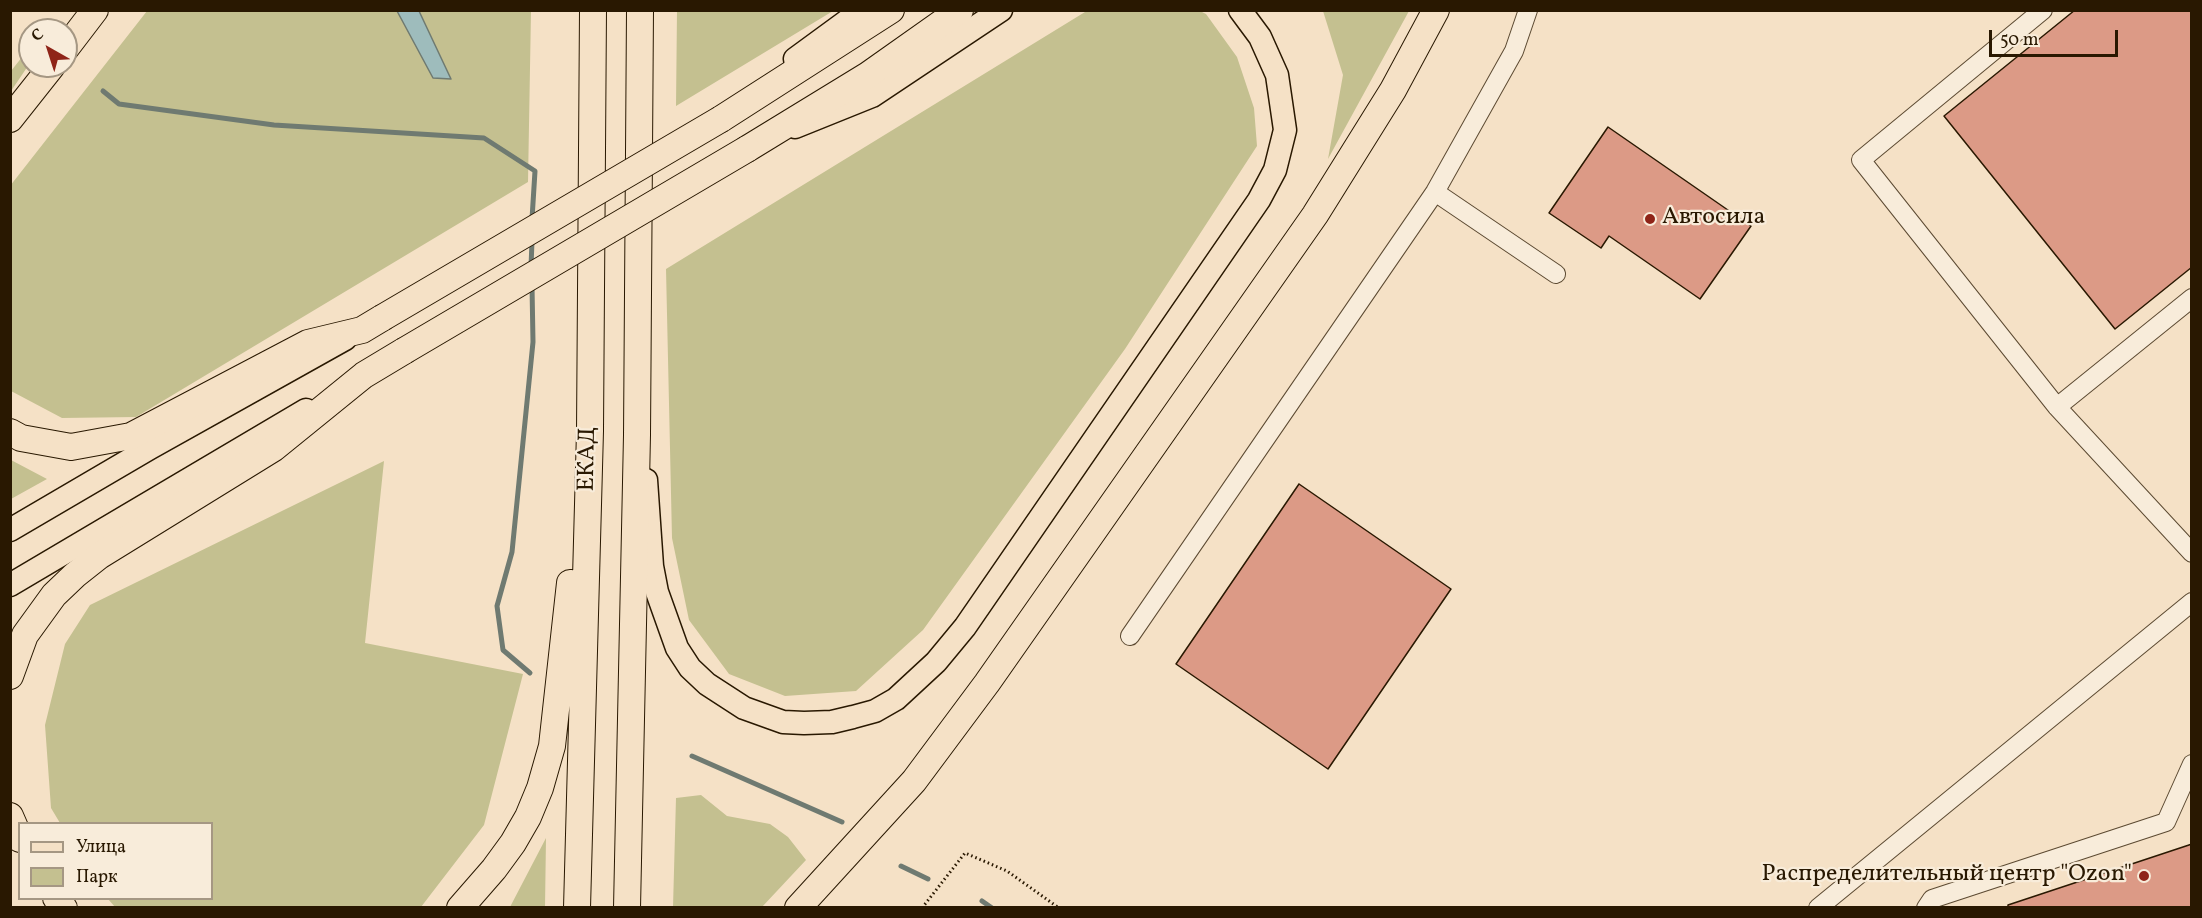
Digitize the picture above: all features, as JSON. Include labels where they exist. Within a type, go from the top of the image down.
[{"type":"highway","points":[[78,32],[95,10]]},
{"type":"highway","points":[[586,10],[592,54]]},
{"type":"highway","name":"ЕКАД","points":[[577,908],[590,431],[594,10]]},
{"type":"highway","name":"ЕКАД","points":[[627,908],[637,435],[640,10]]},
{"type":"highway","points":[[10,432],[21,438],[71,447],[131,436],[308,343],[372,324],[766,92],[891,10]]},
{"type":"highway","points":[[10,676],[25,635],[54,595],[99,556],[274,448],[364,375],[774,134],[868,75],[960,10]]},
{"type":"highway","points":[[798,908],[907,789],[987,682],[1315,215],[1394,90],[1436,10]]},
{"type":"highway","points":[[10,119],[42,78]]},
{"type":"highway","points":[[460,908],[494,869],[528,817],[552,746],[578,502],[590,431]]},
{"type":"highway","points":[[10,816],[18,834]]},
{"type":"main road","points":[[766,92],[798,56],[862,10]]},
{"type":"main road","points":[[774,134],[825,117],[872,96],[1001,10]]},
{"type":"main road","points":[[637,435],[644,455],[652,566],[657,592],[672,637],[690,668],[707,684],[744,708],[783,722],[832,722],[875,711],[896,699],[936,662],[965,627],[1259,200],[1275,170],[1285,130],[1277,75],[1260,37],[1240,10]]},
{"type":"main road","points":[[10,530],[150,448],[372,324]]},
{"type":"main road","points":[[10,585],[229,458],[364,375]]},
{"type":"street","points":[[1130,636],[1435,192],[1514,51],[1528,10]]},
{"type":"street","points":[[2043,10],[1861,160],[2057,406],[2192,553]]},
{"type":"street","points":[[1435,192],[1556,274]]},
{"type":"street","points":[[2057,406],[2192,298]]},
{"type":"street","points":[[1818,908],[2192,602]]},
{"type":"street","points":[[1926,908],[1932,899],[2166,822],[2187,783],[2192,764]]},
{"type":"path","points":[[922,908],[964,853],[1007,871],[1059,908]]},
{"type":"green space","points":[[677,10],[833,11],[676,106]]},
{"type":"green space","points":[[147,11],[531,11],[528,182],[136,417],[62,418],[11,391],[10,186]]},
{"type":"green space","points":[[1200,11],[1206,14],[1237,57],[1254,108],[1257,146],[1125,349],[923,630],[856,691],[785,696],[729,674],[689,620],[672,538],[666,269],[1085,12]]},
{"type":"green space","points":[[1323,11],[1409,11],[1328,159],[1343,75]]},
{"type":"green space","points":[[18,62],[18,78],[20,78],[11,91],[11,71]]},
{"type":"green space","points":[[11,460],[47,479],[11,499]]},
{"type":"green space","points":[[384,461],[365,643],[523,674],[484,825],[421,907],[115,907],[109,900],[213,900],[213,822],[59,822],[51,808],[45,725],[65,644],[90,605]]},
{"type":"green space","points":[[701,795],[727,816],[770,824],[788,837],[806,860],[762,907],[673,907],[676,798]]},
{"type":"green space","points":[[546,838],[545,907],[510,907]]},
{"type":"water","points":[[397,11],[419,11],[451,79],[433,78]]},
{"type":"building","points":[[2075,10],[2192,10],[2192,267],[2115,329],[1944,116]]},
{"type":"building","name":"Автосила","points":[[1608,127],[1751,226],[1700,299],[1609,236],[1601,248],[1549,213]]},
{"type":"building","points":[[1299,484],[1451,589],[1328,769],[1176,664]]},
{"type":"building","name":"Распределительный центр \"Ozon\"","points":[[2192,844],[2192,908],[2008,908],[2008,905]]},
{"type":"waterway","points":[[103,91],[119,104],[274,125],[484,138],[535,171],[532,219]]},
{"type":"waterway","points":[[531,267],[532,241]]},
{"type":"waterway","points":[[530,673],[503,650],[497,606],[512,552],[533,342],[532,286]]},
{"type":"waterway","points":[[692,756],[842,822]]},
{"type":"waterway","points":[[901,866],[928,879]]},
{"type":"waterway","points":[[982,901],[992,908]]},
{"type":"place","name":"Автосила","points":[[1650,219]]},
{"type":"place","name":"Распределительный центр \"Ozon\"","points":[[2144,876]]}]
